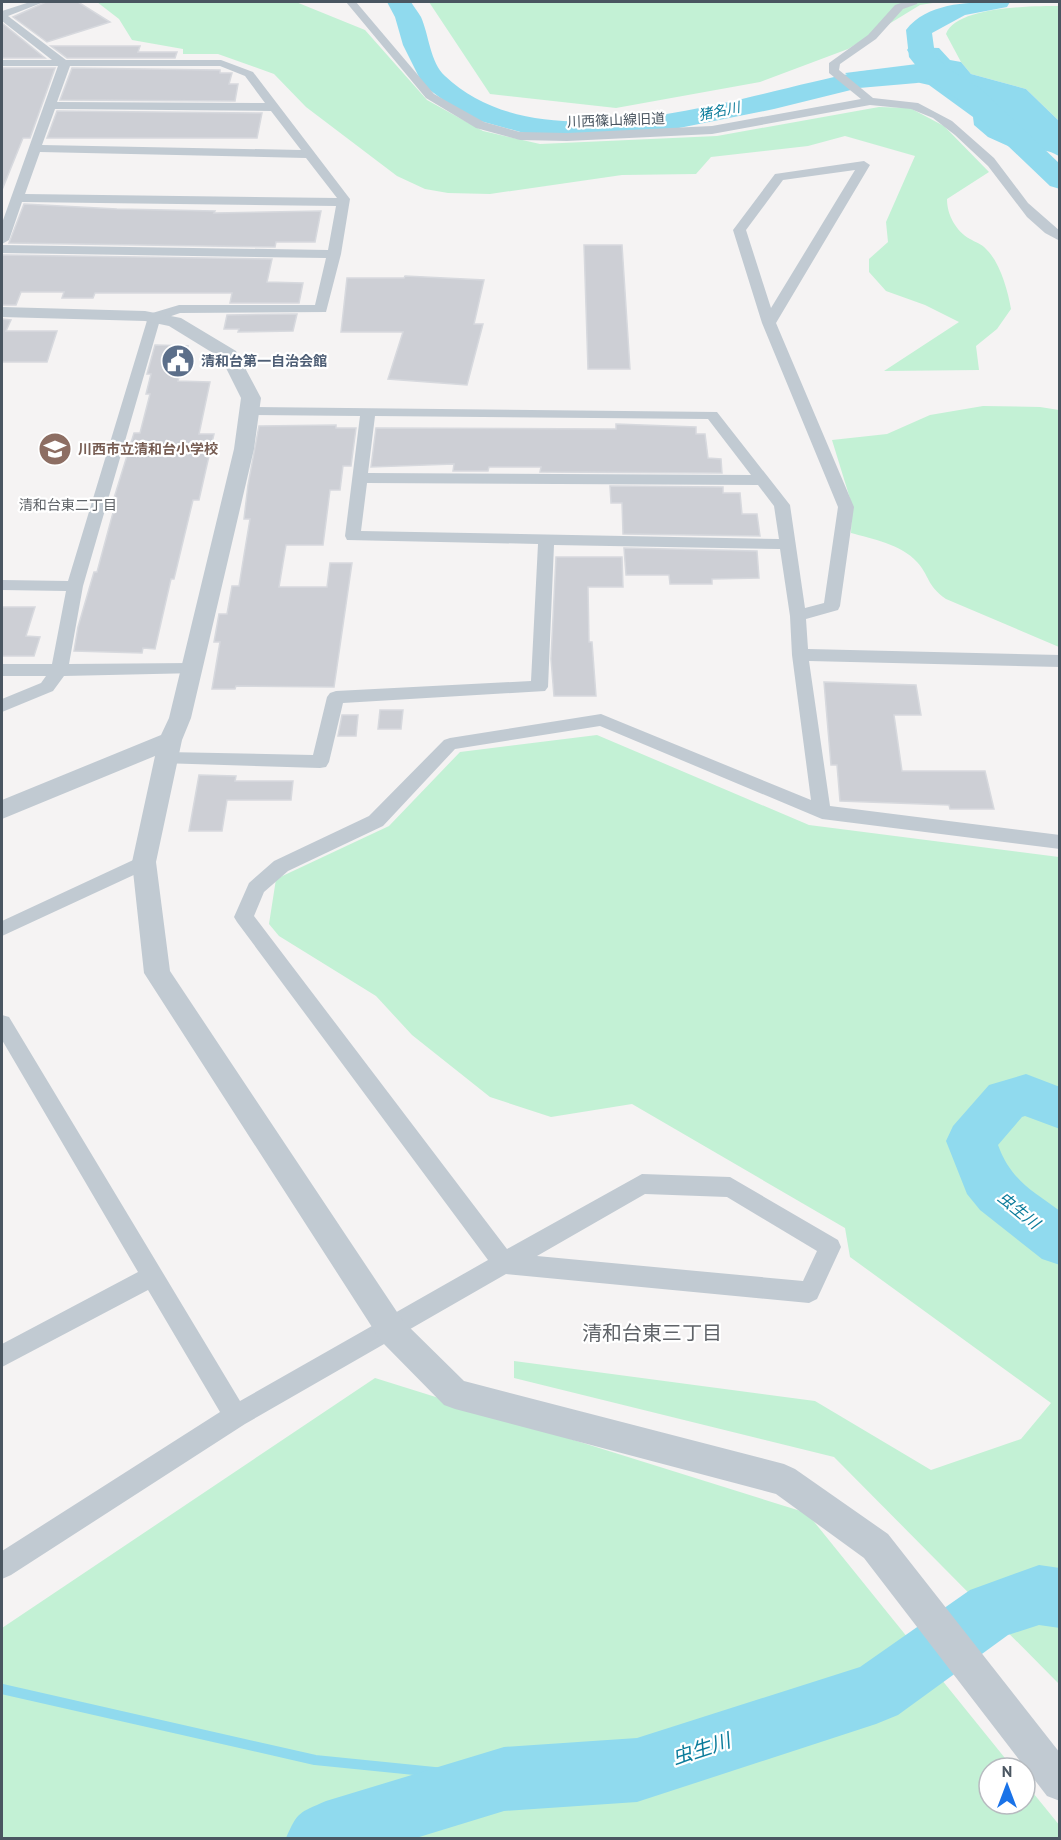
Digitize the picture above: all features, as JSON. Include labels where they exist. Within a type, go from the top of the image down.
[{"type":"street","points":[[2,15],[39,2]]},
{"type":"street","name":"川西篠山線旧道","points":[[351,2],[430,96],[480,125],[520,136],[567,137],[712,130],[867,99],[919,106],[949,123],[993,164],[1014,195],[1059,237]]},
{"type":"street","points":[[867,99],[833,71],[835,63],[872,38],[899,7],[913,2]]},
{"type":"street","points":[[2,15],[66,64]]},
{"type":"street","points":[[2,63],[221,63],[249,74],[344,199],[321,309],[179,309],[154,317]]},
{"type":"street","points":[[2,240],[49,105],[66,64]]},
{"type":"street","points":[[49,105],[274,107]]},
{"type":"street","points":[[34,148],[310,154]]},
{"type":"street","points":[[769,323],[864,165],[779,177],[739,230],[769,323],[846,507],[832,606],[798,615]]},
{"type":"street","points":[[18,198],[343,202]]},
{"type":"street","points":[[2,249],[334,255]]},
{"type":"street","points":[[2,312],[154,317],[175,322],[229,355],[251,398],[244,449],[180,718],[168,749],[144,862],[147,906],[157,973],[390,1328],[454,1394],[784,1479],[876,1546],[1050,1771]]},
{"type":"street","points":[[2,706],[47,687],[58,670],[75,586],[154,317]]},
{"type":"street","points":[[249,411],[712,415],[782,505],[822,812]]},
{"type":"street","points":[[368,412],[353,536],[787,544]]},
{"type":"street","points":[[360,478],[762,480]]},
{"type":"street","points":[[2,810],[168,749],[320,762],[336,697],[539,687],[546,540]]},
{"type":"street","points":[[2,585],[75,586]]},
{"type":"street","points":[[800,655],[1059,662]]},
{"type":"street","points":[[2,670],[192,669]]},
{"type":"street","points":[[2,1566],[236,1416],[504,1263],[642,1184],[730,1187],[831,1247],[809,1292],[504,1263],[244,917],[256,888],[282,866],[376,821],[450,744],[601,720],[822,812],[1059,842]]},
{"type":"street","points":[[2,929],[144,862]]},
{"type":"street","points":[[2,1023],[236,1416]]},
{"type":"street","points":[[2,1356],[152,1276]]},
{"type":"green space","points":[[97,2],[296,2],[365,30],[427,100],[483,131],[540,144],[717,136],[879,107],[910,108],[944,126],[989,172],[947,199],[947,205],[957,227],[965,236],[984,247],[995,261],[1011,309],[997,329],[976,346],[979,370],[884,371],[959,322],[925,305],[886,291],[869,272],[869,259],[888,242],[886,222],[915,156],[845,136],[808,146],[711,157],[696,174],[622,175],[490,194],[448,193],[425,189],[397,176],[306,107],[274,74],[218,54],[183,54],[183,49],[132,40],[119,19]]},
{"type":"green space","points":[[429,2],[939,2],[920,5],[848,49],[760,82],[616,108],[490,94]]},
{"type":"green space","points":[[1059,6],[1059,121],[1026,89],[971,74],[961,62],[946,34],[953,25],[964,18],[980,13],[1015,7]]},
{"type":"green space","points":[[983,406],[1040,407],[1059,410],[1059,647],[946,599],[931,585],[917,562],[903,551],[886,543],[851,533],[852,505],[832,440],[887,434],[930,415]]},
{"type":"green space","points":[[597,735],[809,825],[1059,857],[1059,1684],[834,1457],[514,1378],[514,1361],[815,1401],[931,1470],[1021,1439],[1051,1403],[850,1257],[845,1228],[632,1104],[551,1117],[490,1097],[412,1035],[376,996],[279,936],[269,924],[276,879],[389,826],[460,752]]},
{"type":"green space","points":[[375,1378],[807,1513],[1003,1756],[977,1756],[977,1816],[1037,1816],[1037,1798],[1060,1826],[1059,1838],[2,1838],[2,1628]]},
{"type":"water","points":[[909,47],[939,48],[950,60],[961,62],[971,74],[1026,89],[1059,121],[1059,156],[1043,150],[1026,154],[988,137],[974,125],[973,117],[929,85],[907,80],[858,83],[845,73],[917,64],[907,50]]},
{"type":"building","points":[[46,2],[78,2],[110,22],[47,42],[13,17]]},
{"type":"building","points":[[2,23],[45,58],[2,58]]},
{"type":"building","points":[[51,46],[140,46],[138,52],[177,52],[175,58],[67,58]]},
{"type":"building","points":[[2,68],[55,68],[30,138],[23,138],[2,190]]},
{"type":"building","points":[[72,68],[220,70],[220,73],[232,73],[229,84],[238,84],[235,101],[60,100]]},
{"type":"building","points":[[57,111],[262,113],[257,138],[47,138]]},
{"type":"building","points":[[24,204],[215,211],[214,213],[321,211],[315,242],[276,242],[275,247],[9,243]]},
{"type":"building","points":[[584,245],[622,245],[630,369],[588,369]]},
{"type":"building","points":[[2,255],[272,259],[267,282],[303,283],[299,303],[230,303],[232,293],[95,293],[93,298],[62,298],[64,292],[21,292],[16,305],[2,305]]},
{"type":"building","points":[[405,276],[484,280],[474,324],[483,324],[467,385],[388,379],[403,332],[341,332],[347,278],[404,278]]},
{"type":"building","points":[[297,314],[293,331],[238,332],[239,329],[224,329],[227,315]]},
{"type":"building","points":[[2,319],[11,320],[6,331],[57,331],[47,362],[2,362]]},
{"type":"building","points":[[155,345],[188,346],[178,381],[210,382],[199,434],[214,434],[199,500],[193,500],[155,649],[143,648],[142,653],[74,651],[78,627],[94,572],[97,572],[117,498],[114,498],[134,433],[140,433],[150,394],[146,394],[151,374],[147,374]]},
{"type":"building","points":[[616,424],[696,427],[696,434],[705,434],[708,458],[721,459],[722,473],[540,472],[541,467],[489,467],[488,471],[453,471],[454,464],[371,467],[376,428],[616,429]]},
{"type":"building","points":[[336,425],[336,428],[356,428],[351,466],[343,466],[340,490],[330,490],[323,545],[286,545],[279,587],[327,587],[330,563],[352,563],[334,687],[236,686],[235,689],[212,689],[220,642],[214,642],[219,614],[227,614],[232,586],[239,586],[250,519],[244,519],[248,485],[259,426]]},
{"type":"building","points":[[610,486],[723,487],[723,493],[740,493],[742,514],[757,514],[760,536],[623,534],[622,503],[611,503]]},
{"type":"building","points":[[624,548],[757,551],[759,578],[712,579],[712,584],[670,584],[669,575],[626,575]]},
{"type":"building","points":[[556,557],[622,557],[623,587],[588,587],[589,642],[592,642],[596,696],[554,696],[551,659]]},
{"type":"building","points":[[2,607],[35,607],[26,636],[40,637],[34,656],[2,656]]},
{"type":"building","points":[[824,682],[916,685],[921,715],[894,715],[902,771],[985,771],[994,809],[950,809],[949,805],[840,801],[837,765],[831,765]]},
{"type":"building","points":[[380,710],[403,710],[401,729],[378,729]]},
{"type":"building","points":[[342,715],[358,715],[356,736],[338,736]]},
{"type":"building","points":[[199,775],[236,776],[235,781],[293,781],[291,800],[227,800],[222,831],[189,831]]},
{"type":"waterway","name":"猪名川","points":[[399,2],[408,17],[416,45],[432,79],[476,111],[524,125],[600,130],[664,123],[774,101],[859,80],[917,75]]},
{"type":"waterway","name":"猪名川","points":[[998,2],[977,4],[957,10],[919,30],[922,57],[937,73],[972,96],[1060,180]]},
{"type":"waterway","name":"虫生川","points":[[1060,1108],[1026,1095],[1006,1100],[971,1141],[985,1178],[998,1194],[1060,1242]]},
{"type":"waterway","name":"虫生川","points":[[319,1838],[504,1779],[637,1770],[876,1693],[991,1611],[1039,1595],[1060,1598]]},
{"type":"waterway","points":[[2,1689],[315,1760],[504,1779]]},
{"type":"place","name":"清和台第一自治会館","points":[[178,361]]},
{"type":"place","name":"川西市立清和台小学校","points":[[55,449]]},
{"type":"district","name":"清和台東二丁目","points":[[68,505]]},
{"type":"district","name":"清和台東三丁目","points":[[652,1333]]}]
